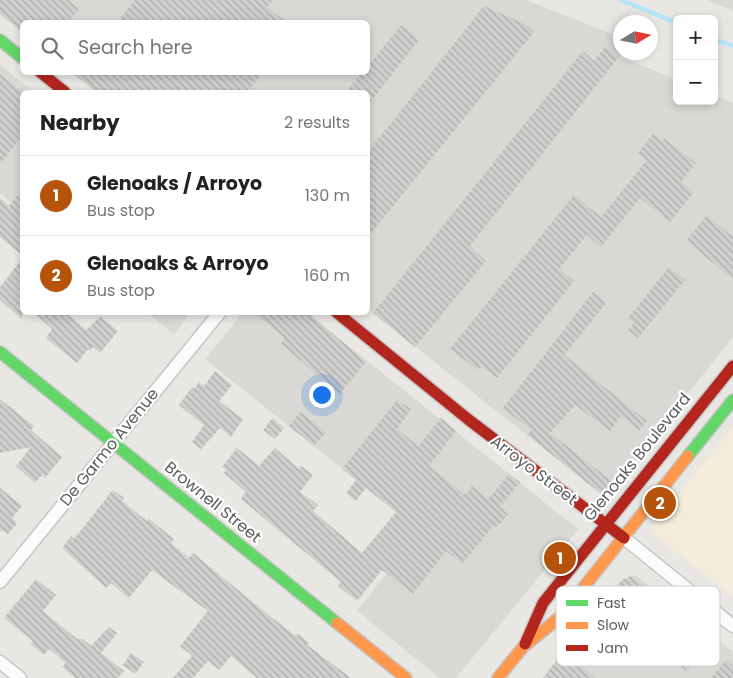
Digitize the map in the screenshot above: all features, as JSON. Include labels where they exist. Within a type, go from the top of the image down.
[{"type":"street","points":[[0,40],[20,56]]},
{"type":"street","points":[[44,75],[62,90]]},
{"type":"street","name":"De Garmo Avenue","points":[[0,582],[112,442],[218,315]]},
{"type":"street","name":"Arroyo Street","points":[[340,315],[469,420],[591,515],[605,523],[683,586]]},
{"type":"street","name":"Brownell Street","points":[[0,352],[406,678]]},
{"type":"street","name":"Glenoaks Boulevard","points":[[524,647],[542,603],[733,366]]},
{"type":"street","name":"Glenoaks Boulevard","points":[[585,586],[733,400]]},
{"type":"street","name":"Arroyo Street","points":[[720,616],[733,626]]},
{"type":"street","name":"Glenoaks Boulevard","points":[[498,678],[524,647],[556,620]]},
{"type":"street","points":[[0,662],[20,678]]},
{"type":"shaded area","points":[[0,0],[526,0],[613,34],[613,60],[628,60],[673,78],[673,105],[718,105],[718,97],[733,103],[733,337],[605,497],[370,311],[370,90],[96,90],[77,75],[370,75],[370,20],[20,20],[20,30],[0,14]]},
{"type":"shaded area","points":[[707,0],[733,0],[733,11]]},
{"type":"shaded area","points":[[0,65],[31,90],[20,90],[20,210],[0,193]]},
{"type":"shaded area","points":[[150,315],[188,315],[174,334]]},
{"type":"shaded area","points":[[241,315],[310,315],[578,529],[456,678],[440,678],[357,611],[420,531],[205,359]]},
{"type":"shaded area","points":[[733,426],[733,597],[654,534],[652,527]]},
{"type":"shaded area","points":[[635,575],[649,586],[617,586],[623,579]]},
{"type":"shaded area","points":[[720,642],[733,652],[733,678],[543,678],[556,662],[556,666],[720,666]]},
{"type":"building","points":[[0,0],[68,0],[79,9],[70,20],[20,20],[20,30],[0,14]]},
{"type":"building","points":[[135,0],[272,0],[267,7],[283,20],[119,20]]},
{"type":"building","points":[[484,6],[527,25],[534,32],[370,235],[370,149]]},
{"type":"building","points":[[401,25],[419,40],[370,102],[370,90],[348,90],[360,75],[370,75],[370,64]]},
{"type":"building","points":[[605,47],[613,54],[613,60],[616,60],[470,246],[486,261],[415,347],[373,313],[583,51],[594,61]]},
{"type":"building","points":[[0,74],[20,90],[20,139],[0,164]]},
{"type":"building","points":[[75,75],[261,75],[249,90],[94,90]]},
{"type":"building","points":[[653,134],[662,141],[664,138],[696,163],[681,182],[694,192],[670,222],[640,198],[601,247],[587,235],[559,269],[574,281],[497,378],[482,366],[478,370],[450,349],[574,195],[601,217],[647,160],[638,153]]},
{"type":"building","points":[[20,192],[20,253],[0,237],[0,198],[9,206]]},
{"type":"building","points":[[707,215],[733,237],[733,279],[686,241]]},
{"type":"building","points":[[20,262],[20,315],[22,315],[22,319],[0,300],[0,287]]},
{"type":"building","points":[[669,267],[685,280],[638,338],[628,330],[634,323],[628,318]]},
{"type":"building","points":[[593,292],[607,302],[564,355],[647,421],[639,430],[621,416],[610,431],[575,405],[550,433],[615,484],[605,497],[527,435],[531,430],[503,408]]},
{"type":"building","points":[[36,315],[68,315],[86,330],[100,317],[118,331],[100,353],[93,347],[90,351],[88,349],[77,363],[46,338],[52,329]]},
{"type":"building","points":[[257,315],[311,315],[366,362],[340,394],[281,344],[285,338]]},
{"type":"building","points":[[215,371],[232,385],[219,401],[243,419],[231,437],[220,428],[201,449],[192,442],[204,425],[179,405],[192,387],[194,389],[199,382],[204,386]]},
{"type":"building","points":[[0,399],[34,426],[31,430],[62,457],[45,478],[42,475],[35,483],[16,466],[31,447],[0,453]]},
{"type":"building","points":[[397,400],[411,409],[397,429],[418,446],[441,418],[456,431],[429,466],[465,495],[472,486],[488,499],[509,474],[520,482],[500,507],[508,514],[497,527],[494,525],[462,564],[446,551],[413,594],[382,570],[357,601],[338,586],[341,582],[241,499],[246,492],[224,473],[226,470],[222,467],[237,448],[259,466],[275,448],[299,469],[301,466],[313,475],[300,492],[318,505],[313,511],[362,553],[396,512],[366,488],[356,501],[346,493],[356,480],[342,469]]},
{"type":"building","points":[[300,412],[326,432],[314,446],[289,426]]},
{"type":"building","points":[[273,418],[284,428],[275,439],[263,430]]},
{"type":"building","points":[[0,488],[22,506],[12,518],[17,523],[8,534],[2,530],[0,532]]},
{"type":"building","points":[[113,490],[124,498],[122,501],[174,539],[171,543],[189,558],[193,553],[271,617],[296,636],[298,634],[309,643],[307,645],[351,678],[257,678],[231,656],[219,670],[208,661],[193,678],[173,678],[192,656],[180,646],[208,611],[152,570],[129,598],[111,583],[106,588],[62,548],[71,536],[74,539]]},
{"type":"building","points":[[631,576],[644,586],[617,586],[623,579]]},
{"type":"building","points":[[36,579],[56,595],[43,611],[77,639],[83,639],[91,646],[109,627],[117,633],[101,653],[124,671],[118,678],[75,678],[62,667],[66,663],[49,649],[44,655],[30,644],[33,641],[4,618]]},
{"type":"building","points":[[131,653],[144,662],[135,674],[123,665]]},
{"type":"building","points":[[726,660],[733,666],[733,678],[711,678]]},
{"type":"building","points":[[556,661],[556,666],[580,666],[595,678],[543,678]]},
{"type":"building","points":[[680,666],[690,666],[686,671]]},
{"type":"waterway","points":[[621,0],[673,21]]},
{"type":"waterway","points":[[718,40],[733,46]]},
{"type":"traffic: fast","points":[[0,40],[20,56]]},
{"type":"traffic: fast","points":[[0,352],[337,623]]},
{"type":"traffic: fast","points":[[688,456],[733,400]]},
{"type":"traffic: slow","points":[[585,586],[688,456]]},
{"type":"traffic: slow","points":[[498,678],[523,647],[556,620]]},
{"type":"traffic: slow","points":[[337,623],[406,678]]},
{"type":"traffic: jam","points":[[44,75],[62,90]]},
{"type":"traffic: jam","points":[[340,315],[469,420],[624,538]]},
{"type":"traffic: jam","points":[[557,586],[733,366]]},
{"type":"traffic: jam","points":[[525,644],[543,603],[556,587]]},
{"type":"place","name":"Glenoaks & Arroyo","points":[[660,503]]},
{"type":"place","name":"Glenoaks / Arroyo","points":[[560,558]]}]
